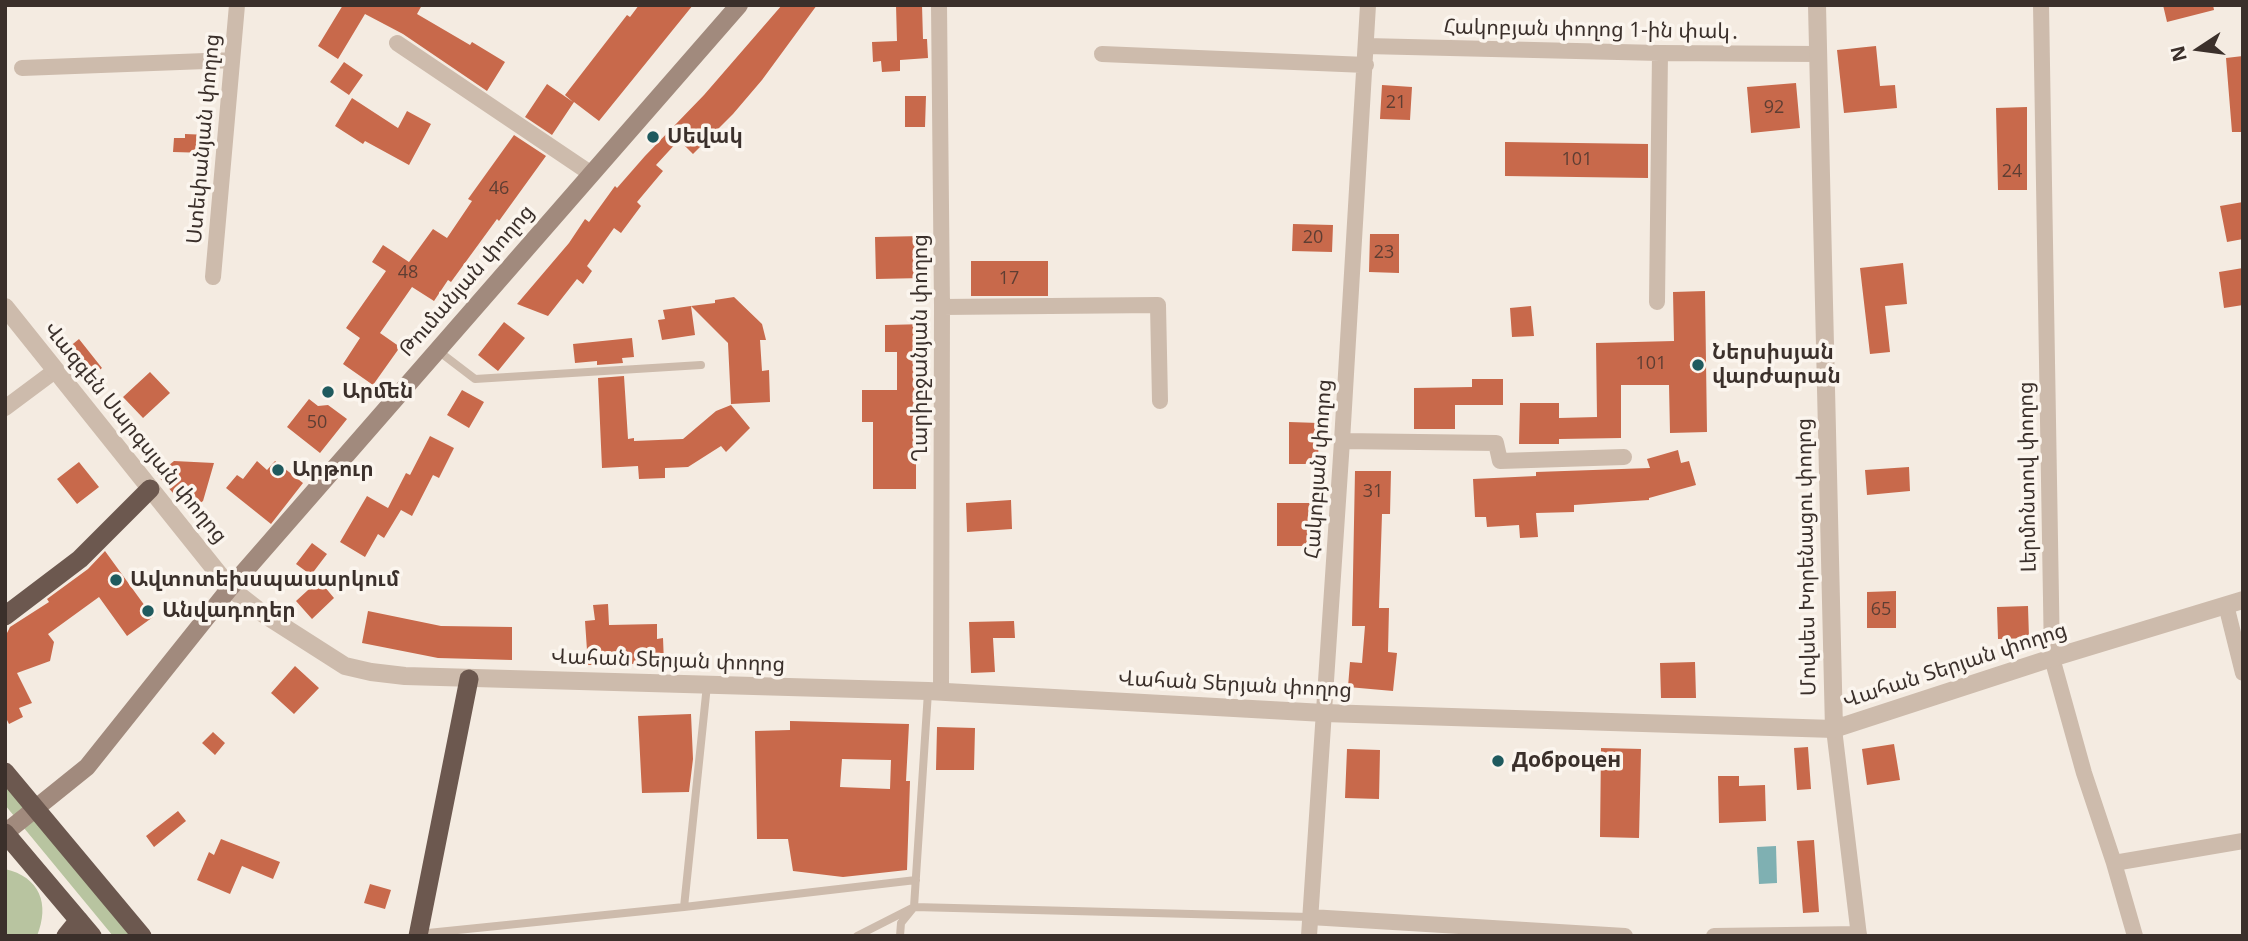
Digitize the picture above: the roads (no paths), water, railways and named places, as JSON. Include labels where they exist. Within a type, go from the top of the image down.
[{"type":"highway","points":[[5,616],[80,559],[150,489]]},
{"type":"highway","points":[[418,935],[469,679]]},
{"type":"highway","points":[[5,772],[142,936]]},
{"type":"highway","points":[[5,833],[92,936]]},
{"type":"highway","points":[[66,936],[79,920]]},
{"type":"main road","name":"Թումանյան փողոց","points":[[5,833],[87,767],[229,588],[739,5]]},
{"type":"street","name":"Ստեփանյան փողոց","points":[[212,277],[237,5]]},
{"type":"street","name":"Ղարիբջանյան փողոց","points":[[935,691],[942,307],[940,5]]},
{"type":"street","name":"Հակոբյան փողոց","points":[[1309,936],[1368,5]]},
{"type":"street","name":"Մովսես Խորենացու փողոց","points":[[1817,5],[1835,729]]},
{"type":"street","name":"Լերմոնտով փողոց","points":[[2041,5],[2052,658],[2084,773],[2135,936]]},
{"type":"street","points":[[397,43],[590,173]]},
{"type":"street","name":"Հակոբյան փողոց 1-ին փակ․","points":[[1366,46],[1818,54]]},
{"type":"street","points":[[1657,302],[1660,53]]},
{"type":"street","points":[[1102,54],[1366,65]]},
{"type":"street","points":[[22,68],[232,60]]},
{"type":"street","points":[[942,307],[1158,305],[1160,401]]},
{"type":"street","name":"Վազգեն Սարգսյան փողոց","points":[[5,307],[229,588]]},
{"type":"street","points":[[5,408],[56,370]]},
{"type":"street","points":[[1342,442],[1496,443],[1500,461],[1624,457]]},
{"type":"street","name":"Վահան Տերյան փողոց","points":[[229,588],[262,613],[345,666],[405,676],[935,691],[1324,713],[1835,729],[2234,602]]},
{"type":"street","points":[[2234,602],[2243,673]]},
{"type":"street","points":[[1714,936],[1859,935],[1835,729]]},
{"type":"street","points":[[2114,863],[2243,841]]},
{"type":"street","points":[[1310,917],[1625,936]]},
{"type":"lane","points":[[437,350],[475,379],[701,365]]},
{"type":"lane","points":[[684,907],[707,685]]},
{"type":"lane","points":[[900,936],[901,923],[914,906],[935,691]]},
{"type":"lane","points":[[418,935],[916,880]]},
{"type":"lane","points":[[857,936],[914,906],[1310,917]]},
{"type":"water","points":[[1776,846],[1777,883],[1759,884],[1757,847]]},
{"type":"place","name":"Սեվակ","points":[[653,137]]},
{"type":"place","name":"Ներսիսյան վարժարան","points":[[1698,365]]},
{"type":"place","name":"Արմեն","points":[[328,392]]},
{"type":"place","name":"Արթուր","points":[[278,470]]},
{"type":"place","name":"Ավտոտեխսպասարկում","points":[[116,580]]},
{"type":"place","name":"Անվադողեր","points":[[148,611]]},
{"type":"place","name":"Доброцен","points":[[1498,761]]}]
